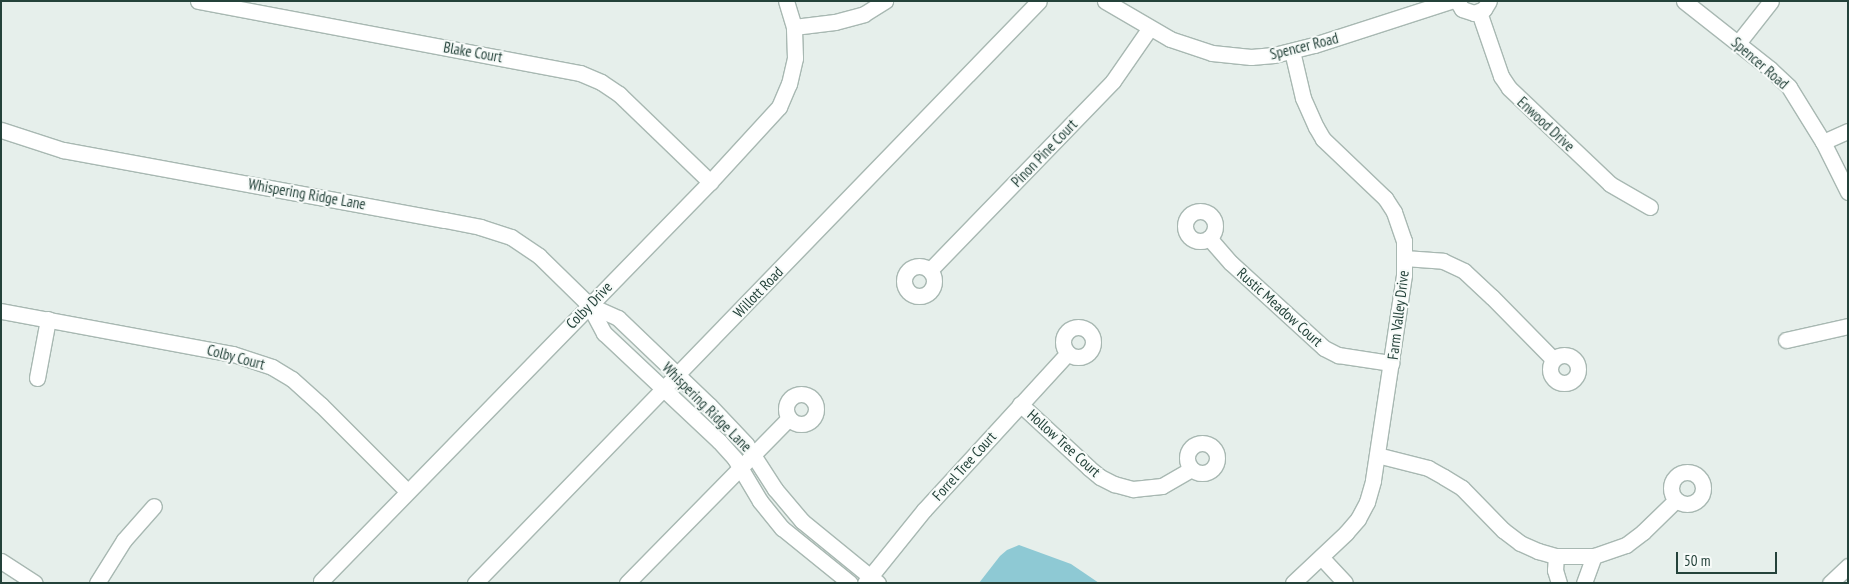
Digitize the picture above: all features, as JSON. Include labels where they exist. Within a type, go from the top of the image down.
[{"type":"street","name":"Blake Court","points":[[198,1],[580,73],[601,82],[619,94],[710,182]]},
{"type":"street","name":"Colby Drive","points":[[321,581],[710,182],[779,107],[789,84],[795,58],[794,27],[786,1]]},
{"type":"street","points":[[794,27],[836,22],[864,14],[885,1]]},
{"type":"street","name":"Willott Road","points":[[475,583],[1039,1]]},
{"type":"street","name":"Spencer Road","points":[[1105,1],[1149,29],[1194,48],[1229,56],[1251,57],[1292,51],[1450,1]]},
{"type":"street","points":[[1457,1],[1468,12],[1484,7]]},
{"type":"street","name":"Spencer Road","points":[[1684,1],[1770,69],[1789,88],[1823,142],[1848,192]]},
{"type":"street","points":[[1738,43],[1771,1]]},
{"type":"street","name":"Enwood Drive","points":[[1484,7],[1501,76],[1509,88],[1610,184],[1650,207]]},
{"type":"street","name":"Pinon Pine Court","points":[[930,270],[1114,81],[1149,29]]},
{"type":"street","name":"Farm Valley Drive","points":[[1292,51],[1303,98],[1316,127],[1324,139],[1385,198],[1400,227],[1404,241],[1404,274],[1374,481],[1358,519],[1293,583]]},
{"type":"street","name":"Whispering Ridge Lane","points":[[1,130],[63,150],[480,226],[511,237],[539,256],[589,305],[604,333],[719,441],[740,466],[760,501],[782,528],[850,583]]},
{"type":"street","points":[[1823,142],[1848,131]]},
{"type":"street","name":"Rustic Meadow Court","points":[[1209,238],[1231,263],[1324,348],[1338,355],[1391,363]]},
{"type":"street","points":[[1404,258],[1443,261],[1464,271],[1553,359]]},
{"type":"street","name":"Whispering Ridge Lane","points":[[589,305],[618,318],[709,405],[753,453],[775,490],[802,521],[871,581]]},
{"type":"street","name":"Colby Court","points":[[1,311],[233,354],[272,367],[292,380],[321,405],[407,491]]},
{"type":"street","points":[[37,378],[48,319]]},
{"type":"street","points":[[1786,340],[1848,326]]},
{"type":"street","name":"Forrel Tree Court","points":[[871,581],[924,510],[1068,353]]},
{"type":"street","name":"Hollow Tree Court","points":[[1020,404],[1089,468],[1114,484],[1133,489],[1162,486],[1191,469]]},
{"type":"street","points":[[627,583],[788,418]]},
{"type":"street","points":[[1377,454],[1428,468],[1444,477],[1462,488],[1503,530],[1520,543],[1556,556],[1594,556],[1626,545],[1643,532],[1676,500]]},
{"type":"street","points":[[97,583],[124,540],[154,506]]},
{"type":"street","points":[[1556,556],[1555,570],[1559,583]]},
{"type":"street","points":[[1584,583],[1594,556]]},
{"type":"street","points":[[1321,557],[1346,583]]},
{"type":"street","points":[[1,561],[35,583]]},
{"type":"street","points":[[1830,583],[1848,566]]},
{"type":"water","points":[[1019,545],[1071,564],[1099,583],[979,583],[1000,556],[1007,550]]}]
